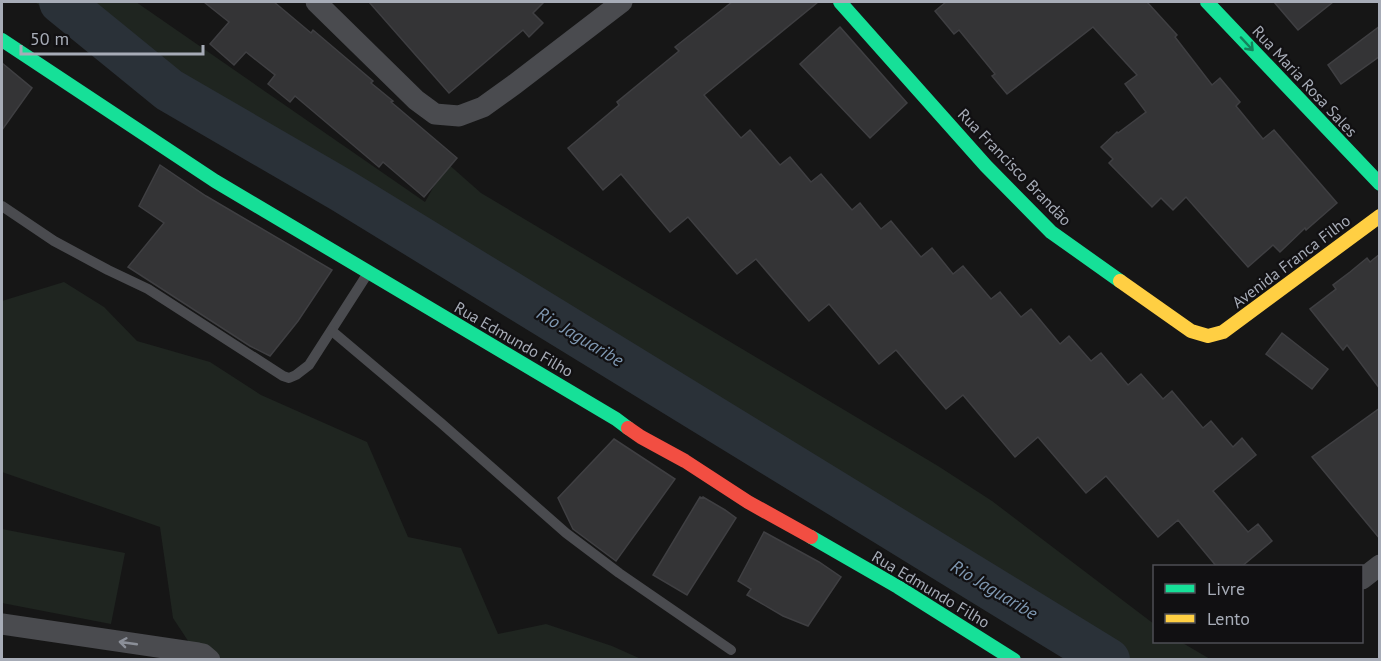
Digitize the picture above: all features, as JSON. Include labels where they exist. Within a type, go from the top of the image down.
[{"type":"street","points":[[316,2],[416,100],[435,114],[459,116],[483,107],[622,2]]},
{"type":"street","name":"Rua Francisco Brandão","points":[[840,2],[986,166],[1051,232],[1191,331],[1208,336],[1223,332]]},
{"type":"street","name":"Rua Maria Rosa Sales","points":[[1207,2],[1380,184]]},
{"type":"street","name":"Rua Edmundo Filho","points":[[2,40],[215,181],[606,413],[748,502],[898,587],[1014,660]]},
{"type":"street","name":"Avenida Franca Filho","points":[[1223,332],[1380,216]]},
{"type":"street","points":[[1363,578],[1380,565]]},
{"type":"street","points":[[2,624],[186,651],[203,654],[210,660]]},
{"type":"lane","points":[[2,206],[54,241],[148,288],[289,378],[309,365],[368,273]]},
{"type":"lane","points":[[332,331],[566,533],[619,573],[731,650]]},
{"type":"shaded area","points":[[35,2],[136,2],[425,202],[447,163],[481,193],[938,466],[992,501],[1153,623],[1153,643],[1183,643],[1210,659],[1083,659],[917,552],[120,67]]},
{"type":"shaded area","points":[[64,282],[104,307],[137,341],[210,362],[261,395],[367,442],[408,537],[461,548],[498,634],[546,624],[612,646],[641,659],[200,659],[173,618],[160,527],[2,472],[2,301]]},
{"type":"shaded area","points":[[2,529],[125,553],[111,624],[2,603]]},
{"type":"building","points":[[204,2],[274,2],[311,33],[313,30],[373,81],[371,83],[393,101],[391,102],[457,158],[424,197],[383,162],[379,167],[295,96],[290,102],[268,84],[275,75],[246,52],[234,65],[210,44],[229,22]]},
{"type":"building","points":[[369,2],[544,2],[533,13],[543,23],[529,37],[523,30],[449,93]]},
{"type":"building","points":[[732,2],[818,2],[704,95],[741,138],[750,130],[780,165],[790,157],[811,182],[821,174],[852,210],[860,203],[881,229],[891,221],[921,257],[932,248],[953,274],[963,266],[991,299],[1000,292],[1021,317],[1031,309],[1060,344],[1069,336],[1091,361],[1101,353],[1128,385],[1141,374],[1163,399],[1172,391],[1203,428],[1211,421],[1233,447],[1242,438],[1256,455],[1213,491],[1248,532],[1258,524],[1272,541],[1243,565],[1215,565],[1178,520],[1158,537],[1106,476],[1086,493],[1038,437],[1015,457],[963,395],[946,409],[896,350],[879,364],[829,304],[809,321],[756,259],[737,274],[688,217],[670,232],[621,174],[603,190],[568,148],[619,105],[617,102],[679,51],[675,47]]},
{"type":"building","points":[[946,2],[1147,2],[1177,35],[1175,37],[1212,85],[1220,78],[1240,102],[1236,106],[1263,139],[1274,130],[1337,203],[1306,230],[1305,228],[1280,252],[1273,245],[1248,267],[1186,197],[1173,210],[1161,198],[1152,207],[1109,163],[1113,159],[1101,147],[1117,132],[1146,112],[1125,84],[1137,75],[1093,27],[1007,94],[992,76],[995,74],[959,30],[954,34],[935,11]]},
{"type":"building","points":[[1274,2],[1333,2],[1298,30]]},
{"type":"building","points":[[1380,26],[1380,56],[1341,84],[1328,65]]},
{"type":"building","points":[[840,27],[907,103],[870,138],[800,64]]},
{"type":"building","points":[[2,63],[32,88],[2,130]]},
{"type":"building","points":[[160,165],[206,196],[332,270],[298,321],[270,356],[250,346],[128,267],[164,223],[139,206]]},
{"type":"building","points":[[1380,254],[1380,389],[1347,345],[1343,350],[1310,309],[1336,289],[1333,285],[1367,258],[1370,262]]},
{"type":"building","points":[[1282,333],[1328,369],[1312,389],[1266,354]]},
{"type":"building","points":[[1380,408],[1380,539],[1312,457]]},
{"type":"building","points":[[614,439],[675,479],[616,561],[573,529],[558,498]]},
{"type":"building","points":[[700,497],[736,518],[687,595],[653,575]]},
{"type":"building","points":[[764,532],[819,562],[841,577],[808,626],[783,616],[747,595],[751,589],[738,581]]},
{"type":"waterway","name":"Rio Jaguaribe","points":[[61,2],[169,90],[343,191],[1108,660]]},
{"type":"traffic: fast","points":[[840,2],[986,166],[1051,232],[1120,281]]},
{"type":"traffic: fast","points":[[1207,2],[1380,184]]},
{"type":"traffic: fast","points":[[2,40],[215,181],[628,428]]},
{"type":"traffic: fast","points":[[811,537],[898,587],[1014,660]]},
{"type":"traffic: slow","points":[[1120,281],[1191,331],[1208,336],[1223,332],[1380,216]]},
{"type":"traffic: jam","points":[[628,428],[685,461],[748,502],[811,537]]}]
